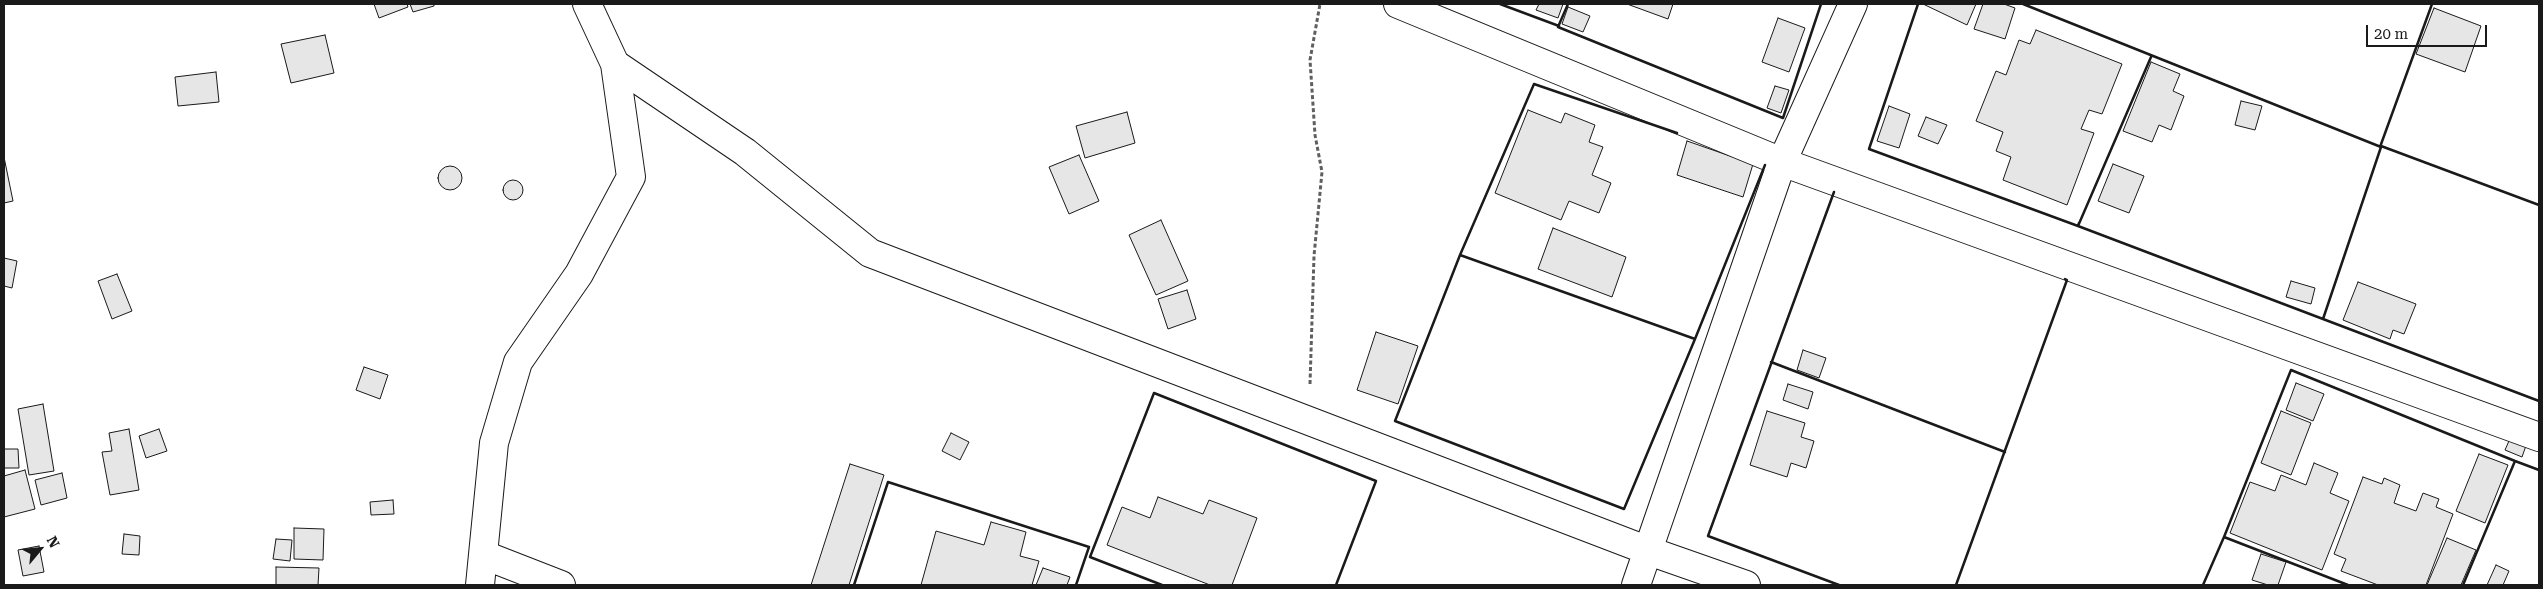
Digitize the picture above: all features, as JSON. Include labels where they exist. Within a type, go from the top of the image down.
[{"type":"street","points":[[480,585],[494,443],[518,362],[579,274],[631,176],[615,64],[588,4]]},
{"type":"street","points":[[1398,4],[1782,162],[2539,437]]},
{"type":"street","points":[[1636,585],[1782,162],[1853,4]]},
{"type":"street","points":[[615,64],[745,152],[870,253],[1649,550],[1746,585]]},
{"type":"street","points":[[484,554],[561,585]]},
{"type":"path","points":[[1320,4],[1310,60],[1316,135],[1322,172],[1314,256],[1309,380],[1321,424]]},
{"type":"building","points":[[374,4],[407,4],[408,7],[379,18]]},
{"type":"building","points":[[410,4],[434,4],[434,6],[413,12]]},
{"type":"building","points":[[1539,4],[1563,4],[1558,18],[1536,10]]},
{"type":"building","points":[[1627,4],[1673,4],[1668,19]]},
{"type":"building","points":[[1923,4],[1976,4],[1967,25]]},
{"type":"building","points":[[1983,4],[2004,4],[2015,8],[2005,39],[1974,29]]},
{"type":"building","points":[[1568,7],[1590,16],[1583,32],[1562,24]]},
{"type":"building","points":[[2434,8],[2481,26],[2465,72],[2416,54]]},
{"type":"building","points":[[1778,18],[1805,28],[1789,72],[1762,62]]},
{"type":"building","points":[[2036,30],[2122,64],[2102,114],[2089,110],[2081,129],[2094,133],[2067,205],[2003,180],[2011,157],[1996,151],[2003,132],[1976,121],[1996,71],[2006,75],[2019,40],[2030,44]]},
{"type":"building","points":[[325,35],[334,73],[291,83],[281,44]]},
{"type":"building","points":[[2151,62],[2180,74],[2173,91],[2184,96],[2171,130],[2159,125],[2152,142],[2123,131]]},
{"type":"building","points":[[216,72],[219,102],[178,106],[175,77]]},
{"type":"building","points":[[1775,86],[1789,90],[1781,113],[1767,108]]},
{"type":"building","points":[[2241,101],[2262,106],[2255,130],[2235,125]]},
{"type":"building","points":[[1889,106],[1910,114],[1899,148],[1877,141]]},
{"type":"building","points":[[1528,110],[1561,123],[1565,113],[1595,125],[1589,142],[1603,147],[1592,175],[1611,183],[1599,213],[1569,201],[1561,220],[1495,193]]},
{"type":"building","points":[[1127,112],[1135,143],[1085,158],[1076,126]]},
{"type":"building","points":[[1926,117],[1947,125],[1938,144],[1918,136]]},
{"type":"building","points":[[1687,141],[1753,164],[1743,197],[1677,175]]},
{"type":"building","points":[[1079,155],[1099,201],[1069,214],[1049,167]]},
{"type":"building","points":[[4,157],[13,201],[4,203]]},
{"type":"building","points":[[2113,164],[2144,176],[2129,213],[2098,201]]},
{"type":"building","points":[[445,166],[455,166],[462,173],[462,183],[455,190],[445,190],[438,183],[438,173]]},
{"type":"building","points":[[509,180],[517,180],[523,186],[523,194],[517,200],[509,200],[503,194],[503,186]]},
{"type":"building","points":[[1161,220],[1188,281],[1156,295],[1129,235]]},
{"type":"building","points":[[1553,228],[1626,257],[1612,297],[1538,269]]},
{"type":"building","points":[[4,258],[17,261],[12,288],[4,286]]},
{"type":"building","points":[[117,274],[132,311],[112,319],[98,281]]},
{"type":"building","points":[[2291,281],[2315,288],[2311,304],[2286,297]]},
{"type":"building","points":[[2358,282],[2416,304],[2404,334],[2393,330],[2390,339],[2343,320]]},
{"type":"building","points":[[1187,290],[1196,319],[1168,329],[1158,299]]},
{"type":"building","points":[[1376,332],[1418,346],[1398,404],[1357,390]]},
{"type":"building","points":[[1803,350],[1826,358],[1819,378],[1797,370]]},
{"type":"building","points":[[364,367],[388,375],[380,399],[356,390]]},
{"type":"building","points":[[2296,383],[2324,394],[2313,421],[2286,410]]},
{"type":"building","points":[[1788,384],[1813,392],[1808,409],[1783,400]]},
{"type":"building","points":[[43,404],[54,471],[29,475],[18,409]]},
{"type":"building","points":[[1767,411],[1805,423],[1801,437],[1814,441],[1806,468],[1791,463],[1787,477],[1750,465]]},
{"type":"building","points":[[2281,411],[2311,423],[2291,475],[2261,463]]},
{"type":"building","points":[[129,429],[139,490],[110,495],[102,452],[112,451],[109,433]]},
{"type":"building","points":[[159,429],[167,451],[146,458],[139,436]]},
{"type":"building","points":[[951,433],[969,442],[960,460],[942,451]]},
{"type":"building","points":[[2512,434],[2528,440],[2522,457],[2505,450]]},
{"type":"building","points":[[4,449],[18,449],[19,468],[4,468]]},
{"type":"building","points":[[2479,454],[2508,465],[2485,523],[2456,511]]},
{"type":"building","points":[[2314,463],[2338,473],[2330,493],[2349,501],[2322,570],[2230,533],[2250,482],[2275,491],[2281,475],[2306,485]]},
{"type":"building","points":[[850,464],[884,475],[849,585],[811,585]]},
{"type":"building","points":[[25,470],[35,509],[4,517],[4,476]]},
{"type":"building","points":[[62,473],[67,498],[41,505],[35,480]]},
{"type":"building","points":[[2363,477],[2382,484],[2384,478],[2400,485],[2394,503],[2416,511],[2423,493],[2439,499],[2436,507],[2453,514],[2426,585],[2378,585],[2341,571],[2346,559],[2334,554]]},
{"type":"building","points":[[1158,497],[1203,514],[1209,500],[1257,518],[1232,585],[1210,585],[1107,545],[1122,507],[1150,518]]},
{"type":"building","points":[[393,500],[394,514],[371,515],[370,502]]},
{"type":"building","points":[[991,522],[1026,532],[1020,556],[1039,561],[1032,585],[921,585],[936,531],[984,545]]},
{"type":"building","points":[[294,528],[324,529],[323,560],[294,559]]},
{"type":"building","points":[[124,534],[140,536],[139,555],[122,554]]},
{"type":"building","points":[[2447,538],[2476,550],[2461,585],[2427,585]]},
{"type":"building","points":[[276,539],[292,540],[290,561],[273,559]]},
{"type":"building","points":[[39,546],[44,572],[23,576],[18,550]]},
{"type":"building","points":[[2261,554],[2286,562],[2278,585],[2268,585],[2252,580]]},
{"type":"building","points":[[2496,565],[2509,571],[2503,585],[2487,585]]},
{"type":"building","points":[[276,567],[319,568],[318,585],[276,585]]},
{"type":"building","points":[[1043,568],[1070,577],[1067,585],[1036,585]]},
{"type":"wall","points":[[1500,4],[1559,26]]},
{"type":"wall","points":[[1568,4],[1558,27],[1783,118],[1821,4]]},
{"type":"wall","points":[[1918,4],[1869,149],[2078,226],[2079,223]]},
{"type":"wall","points":[[2023,4],[2381,147],[2323,319],[2078,226],[2151,57]]},
{"type":"wall","points":[[2380,147],[2432,4]]},
{"type":"wall","points":[[1677,133],[1534,84],[1460,255],[1395,421],[1624,509],[1695,339]]},
{"type":"wall","points":[[2381,146],[2539,205]]},
{"type":"wall","points":[[1460,255],[1695,339],[1765,165]]},
{"type":"wall","points":[[1834,192],[1708,536],[1839,585]]},
{"type":"wall","points":[[1956,585],[2067,280],[2065,279]]},
{"type":"wall","points":[[2323,319],[2539,401]]},
{"type":"wall","points":[[1771,362],[2005,452]]},
{"type":"wall","points":[[2348,585],[2224,537],[2291,370],[2515,461],[2463,585]]},
{"type":"wall","points":[[1162,585],[1090,557],[1154,393],[1376,481],[1336,585]]},
{"type":"wall","points":[[2515,461],[2539,470]]},
{"type":"wall","points":[[854,585],[888,482],[1089,547],[1076,585]]},
{"type":"wall","points":[[2203,585],[2224,537]]}]
